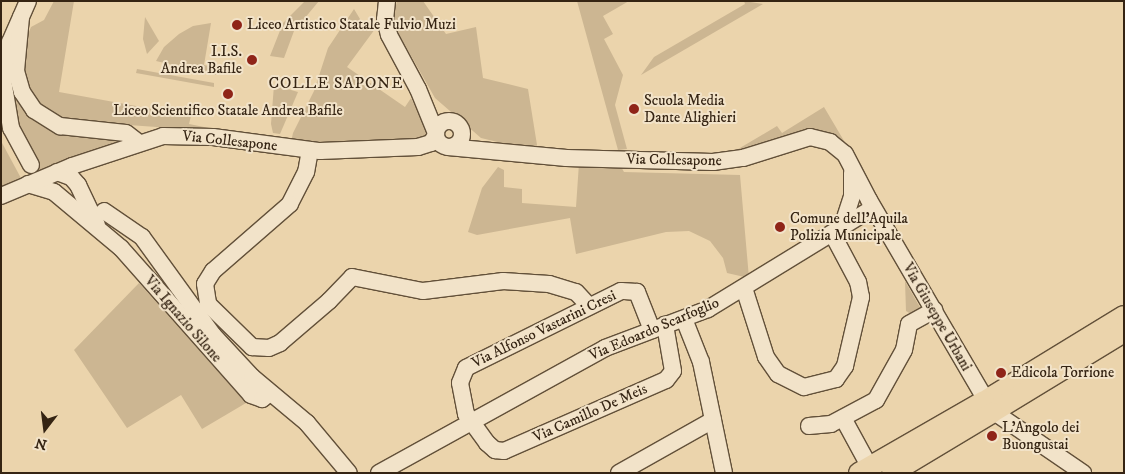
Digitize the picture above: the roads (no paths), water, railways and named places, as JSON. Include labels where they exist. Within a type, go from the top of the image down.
[{"type":"main road","points":[[892,473],[1124,316]]},
{"type":"main road","points":[[867,471],[1124,332]]},
{"type":"street","points":[[28,1],[5,61],[4,88],[11,128],[31,165]]},
{"type":"street","points":[[388,1],[388,31],[418,89],[440,139]]},
{"type":"street","points":[[21,17],[16,72],[22,92],[34,110],[60,126],[126,133],[138,142]]},
{"type":"street","name":"Via Collesapone","points":[[418,89],[477,144],[494,150]]},
{"type":"street","points":[[442,124],[457,125],[460,141],[440,139],[442,124]]},
{"type":"street","name":"Via Collesapone","points":[[1,196],[78,164],[138,142],[162,136],[196,136],[310,150],[418,147],[440,139],[494,150],[566,158],[714,162],[737,159],[814,137],[835,144],[849,161],[873,208]]},
{"type":"street","points":[[310,150],[306,172],[290,204],[213,271],[206,284],[205,296],[211,308],[252,347],[269,348],[280,343],[330,301],[352,277],[431,291],[503,281],[549,284],[576,292],[589,306]]},
{"type":"street","points":[[744,288],[766,356],[778,374],[804,387],[836,379],[845,366],[861,297],[858,282],[837,230],[852,196],[849,161]]},
{"type":"street","points":[[28,184],[54,192],[53,181],[57,172],[74,180],[74,170],[78,164]]},
{"type":"street","name":"Via Ignazio Silone","points":[[74,180],[98,228]]},
{"type":"street","name":"Via Ignazio Silone","points":[[54,192],[98,228],[131,259],[249,393],[262,399],[270,393]]},
{"type":"street","name":"Via Edoardo Scarfoglio","points":[[379,473],[572,365],[684,319],[744,288],[873,208]]},
{"type":"street","name":"Via Giuseppe Urbani","points":[[873,208],[990,406],[1083,473]]},
{"type":"street","name":"Via Ignazio Silone","points":[[104,211],[142,238],[202,322],[270,393],[307,423],[349,473]]},
{"type":"street","name":"Via Alfonso Vastarini Cresi","points":[[470,422],[460,390],[461,376],[466,368],[589,306],[621,291],[633,290],[638,294],[659,328]]},
{"type":"street","points":[[809,426],[822,426],[878,399],[904,350],[909,325],[934,310]]},
{"type":"street","points":[[684,319],[699,355],[724,473]]},
{"type":"street","name":"Via Camillo De Meis","points":[[470,422],[492,447],[504,451],[666,380],[673,371],[659,328]]},
{"type":"street","points":[[842,418],[867,471]]},
{"type":"street","points":[[619,473],[713,420]]},
{"type":"street","name":"Via Ignazio Silone","points":[[326,447],[338,473]]},
{"type":"place","name":"Liceo Artistico Statale Fulvio Muzi","points":[[237,25]]},
{"type":"place","name":"I.I.S. Andrea Bafile","points":[[252,60]]},
{"type":"place","name":"Liceo Scientifico Statale Andrea Bafile","points":[[228,94]]},
{"type":"place","name":"Scuola Media Dante Alighieri","points":[[634,109]]},
{"type":"place","name":"Comune dell'Aquila Polizia Municipale","points":[[780,227]]},
{"type":"place","name":"Edicola Torrione","points":[[1001,373]]},
{"type":"place","name":"L'Angolo dei Buongustai","points":[[992,436]]},
{"type":"district","name":"COLLE SAPONE","points":[[336,83]]}]
